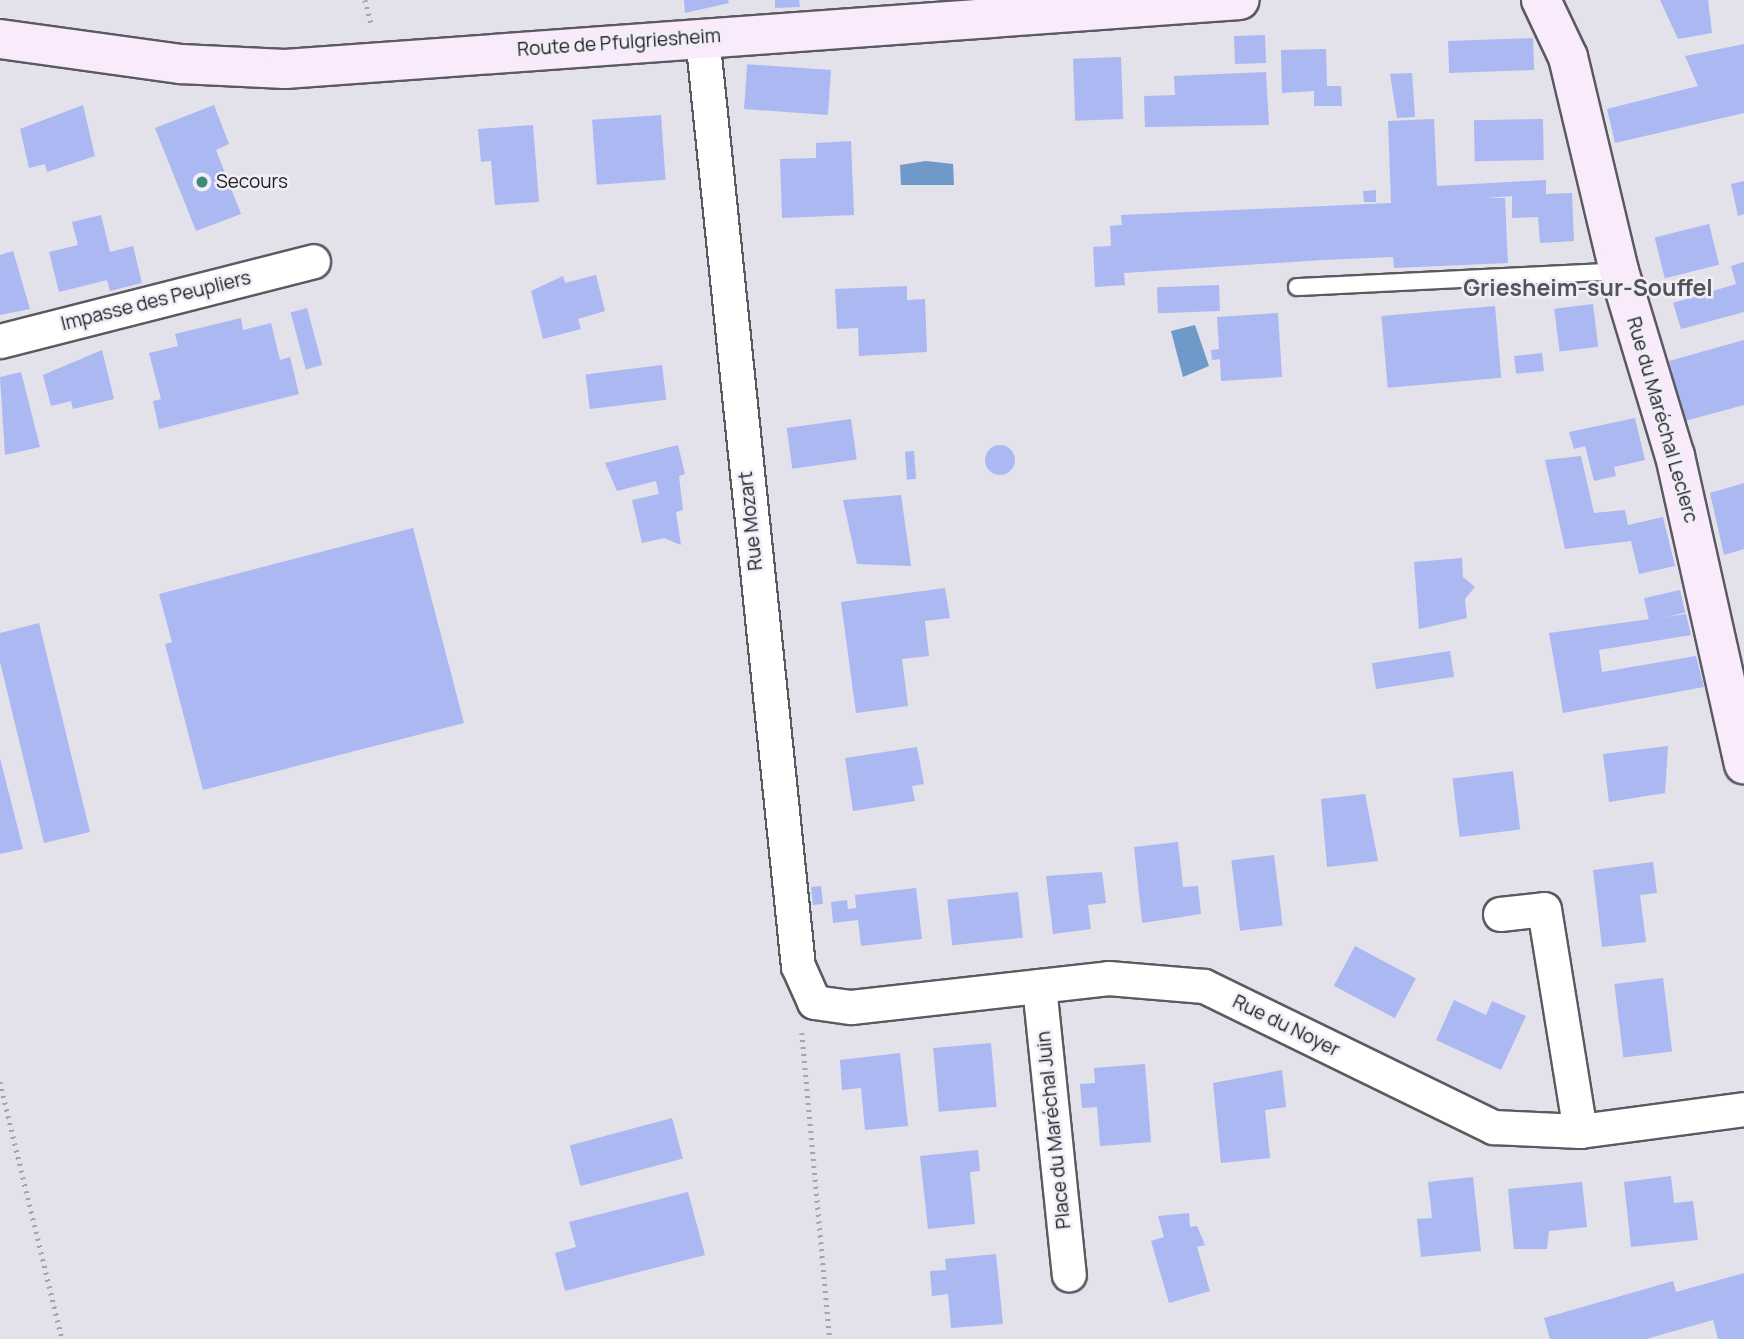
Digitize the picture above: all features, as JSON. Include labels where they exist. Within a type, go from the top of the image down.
[{"type":"street","name":"Route de Pfulgriesheim","points":[[0,38],[181,64],[285,69],[702,36],[1240,0]]},
{"type":"street","name":"Rue du Maréchal Leclerc","points":[[1541,0],[1568,57],[1619,271],[1675,456],[1744,764]]},
{"type":"street","name":"Rue Mozart","points":[[702,36],[798,966],[814,1002]]},
{"type":"street","name":"Impasse des Peupliers","points":[[0,341],[313,261]]},
{"type":"street","points":[[1500,914],[1544,909],[1580,1131]]},
{"type":"street","name":"Rue du Noyer","points":[[814,1002],[851,1007],[1108,978],[1204,986],[1493,1127],[1580,1131],[1744,1109]]},
{"type":"street","name":"Place du Maréchal Juin","points":[[1039,986],[1069,1274]]},
{"type":"lane","points":[[1297,287],[1619,271]]},
{"type":"path","points":[[814,1002],[802,1033],[830,1339]]},
{"type":"path","points":[[0,1082],[62,1339]]},
{"type":"water","points":[[926,161],[953,164],[954,185],[901,185],[900,165]]},
{"type":"water","points":[[1195,325],[1209,366],[1183,377],[1171,331]]},
{"type":"building","points":[[684,0],[728,0],[729,3],[685,13]]},
{"type":"building","points":[[775,0],[799,0],[800,7],[775,8]]},
{"type":"building","points":[[1660,0],[1708,0],[1712,33],[1678,39]]},
{"type":"building","points":[[1265,35],[1266,63],[1235,64],[1234,36]]},
{"type":"building","points":[[1533,38],[1534,70],[1449,73],[1448,41]]},
{"type":"building","points":[[1744,44],[1744,113],[1615,143],[1607,109],[1698,86],[1685,56]]},
{"type":"building","points":[[1326,49],[1327,86],[1341,86],[1342,106],[1314,106],[1314,91],[1282,93],[1281,50]]},
{"type":"building","points":[[1121,57],[1123,119],[1075,121],[1073,59]]},
{"type":"building","points":[[747,64],[831,70],[828,115],[744,109]]},
{"type":"building","points":[[1266,72],[1269,125],[1145,127],[1144,96],[1175,95],[1174,76]]},
{"type":"building","points":[[1412,73],[1415,117],[1397,118],[1390,74]]},
{"type":"building","points":[[83,105],[95,156],[47,172],[45,164],[29,168],[20,129]]},
{"type":"building","name":"Secours","points":[[214,105],[229,144],[216,150],[241,214],[196,231],[155,128]]},
{"type":"building","points":[[661,115],[666,180],[597,185],[592,120]]},
{"type":"building","points":[[1434,119],[1437,186],[1546,180],[1546,194],[1572,193],[1574,241],[1540,243],[1538,217],[1512,218],[1512,196],[1486,198],[1505,198],[1508,263],[1394,268],[1393,257],[1322,260],[1124,273],[1125,285],[1095,287],[1093,247],[1111,246],[1110,226],[1122,225],[1121,215],[1391,203],[1388,121]]},
{"type":"building","points":[[1543,119],[1544,160],[1475,161],[1474,120]]},
{"type":"building","points":[[533,125],[539,202],[495,205],[491,161],[481,162],[478,129]]},
{"type":"building","points":[[851,141],[854,215],[782,218],[780,159],[816,158],[816,143]]},
{"type":"building","points":[[1744,181],[1744,214],[1738,216],[1731,184]]},
{"type":"building","points":[[1376,190],[1376,202],[1364,202],[1363,191]]},
{"type":"building","points":[[101,215],[110,252],[133,246],[142,283],[110,291],[107,280],[59,292],[49,252],[78,245],[72,222]]},
{"type":"building","points":[[1709,224],[1719,265],[1665,278],[1655,238]]},
{"type":"building","points":[[13,251],[30,309],[0,315],[0,255]]},
{"type":"building","points":[[1744,262],[1744,312],[1681,329],[1673,303],[1736,284],[1731,266]]},
{"type":"building","points":[[596,275],[605,311],[578,319],[581,329],[543,339],[531,291],[563,276],[565,283]]},
{"type":"building","points":[[1219,285],[1220,311],[1158,313],[1157,287]]},
{"type":"building","points":[[907,286],[907,300],[925,299],[927,352],[859,356],[858,328],[837,329],[835,289]]},
{"type":"building","points":[[1593,304],[1598,347],[1560,351],[1554,309]]},
{"type":"building","points":[[1495,306],[1501,378],[1388,388],[1381,316]]},
{"type":"building","points":[[307,308],[322,365],[306,369],[291,312]]},
{"type":"building","points":[[1278,313],[1282,377],[1221,381],[1220,359],[1212,360],[1211,350],[1219,349],[1217,317]]},
{"type":"building","points":[[241,318],[243,330],[271,323],[280,360],[290,357],[299,394],[159,429],[153,401],[161,399],[149,353],[178,346],[175,334]]},
{"type":"building","points":[[1744,340],[1744,405],[1685,421],[1669,361]]},
{"type":"building","points":[[102,350],[114,399],[73,409],[71,401],[51,406],[43,375]]},
{"type":"building","points":[[1542,353],[1544,371],[1516,374],[1514,356]]},
{"type":"building","points":[[662,365],[666,400],[590,409],[586,374]]},
{"type":"building","points":[[21,372],[40,447],[5,455],[0,377]]},
{"type":"building","points":[[1635,418],[1645,460],[1614,467],[1616,476],[1594,481],[1585,446],[1574,449],[1569,432]]},
{"type":"building","points":[[851,419],[857,460],[792,469],[787,428]]},
{"type":"building","points":[[678,445],[685,474],[679,476],[683,510],[676,512],[681,545],[664,538],[642,543],[632,500],[659,494],[656,481],[617,491],[605,463]]},
{"type":"building","points":[[1000,445],[1006,446],[1014,454],[1014,466],[1006,474],[1000,475],[994,474],[986,466],[985,460],[986,454],[994,446]]},
{"type":"building","points":[[914,451],[916,479],[907,480],[905,452]]},
{"type":"building","points":[[1581,456],[1594,513],[1625,510],[1628,525],[1663,517],[1675,566],[1639,574],[1631,541],[1565,549],[1545,460]]},
{"type":"building","points":[[1744,483],[1744,549],[1724,555],[1710,493]]},
{"type":"building","points":[[901,495],[911,566],[857,564],[843,500]]},
{"type":"building","points":[[413,528],[464,723],[203,790],[165,644],[172,642],[159,594]]},
{"type":"building","points":[[1462,558],[1463,577],[1475,587],[1465,599],[1467,618],[1419,629],[1414,562]]},
{"type":"building","points":[[945,588],[950,618],[925,621],[929,656],[902,659],[908,706],[856,713],[841,602]]},
{"type":"building","points":[[1680,590],[1685,612],[1649,621],[1644,598]]},
{"type":"building","points":[[1686,614],[1691,635],[1599,650],[1602,672],[1696,656],[1704,687],[1563,713],[1549,633]]},
{"type":"building","points":[[39,623],[90,832],[44,843],[0,662],[0,633]]},
{"type":"building","points":[[1450,651],[1454,677],[1376,689],[1372,663]]},
{"type":"building","points":[[1668,746],[1665,793],[1609,802],[1603,754]]},
{"type":"building","points":[[917,747],[924,784],[912,786],[915,801],[853,811],[845,758]]},
{"type":"building","points":[[0,758],[23,849],[0,854]]},
{"type":"building","points":[[1513,771],[1520,830],[1460,837],[1452,778]]},
{"type":"building","points":[[1365,794],[1378,861],[1327,867],[1321,799]]},
{"type":"building","points":[[1178,842],[1183,887],[1198,886],[1201,914],[1142,923],[1134,847]]},
{"type":"building","points":[[1274,855],[1283,925],[1240,931],[1231,860]]},
{"type":"building","points":[[1653,862],[1657,893],[1640,895],[1646,942],[1602,947],[1593,870]]},
{"type":"building","points":[[1102,872],[1106,903],[1088,905],[1091,929],[1053,934],[1046,876]]},
{"type":"building","points":[[821,886],[823,904],[813,905],[811,887]]},
{"type":"building","points":[[916,888],[922,939],[861,946],[858,920],[833,923],[831,902],[847,900],[848,909],[856,908],[855,895]]},
{"type":"building","points":[[1018,892],[1023,938],[952,945],[947,899]]},
{"type":"building","points":[[1355,946],[1416,978],[1395,1018],[1334,986]]},
{"type":"building","points":[[1663,978],[1672,1051],[1623,1057],[1614,984]]},
{"type":"building","points":[[1454,1000],[1486,1015],[1492,1001],[1526,1016],[1501,1070],[1436,1040]]},
{"type":"building","points":[[991,1043],[997,1107],[939,1112],[933,1048]]},
{"type":"building","points":[[900,1053],[908,1126],[865,1130],[861,1088],[842,1090],[840,1060]]},
{"type":"building","points":[[1145,1064],[1151,1142],[1100,1146],[1097,1107],[1082,1108],[1080,1084],[1095,1083],[1094,1068]]},
{"type":"building","points":[[1282,1070],[1286,1107],[1265,1110],[1270,1158],[1221,1163],[1213,1083]]},
{"type":"building","points":[[672,1118],[683,1159],[580,1186],[570,1145]]},
{"type":"building","points":[[978,1150],[980,1171],[970,1172],[975,1224],[928,1229],[920,1156]]},
{"type":"building","points":[[1671,1176],[1674,1203],[1693,1201],[1698,1240],[1631,1247],[1624,1182]]},
{"type":"building","points":[[1473,1177],[1481,1251],[1421,1257],[1417,1219],[1432,1218],[1428,1182]]},
{"type":"building","points":[[1582,1182],[1587,1227],[1549,1231],[1547,1249],[1514,1249],[1508,1189]]},
{"type":"building","points":[[688,1192],[705,1255],[565,1291],[555,1253],[576,1247],[569,1222]]},
{"type":"building","points":[[1189,1213],[1190,1227],[1197,1226],[1205,1245],[1197,1247],[1210,1291],[1169,1303],[1151,1241],[1164,1237],[1158,1216]]},
{"type":"building","points":[[996,1254],[1003,1324],[951,1328],[948,1294],[932,1296],[930,1271],[946,1270],[945,1259]]},
{"type":"building","points":[[1744,1273],[1744,1339],[1718,1339],[1713,1320],[1646,1339],[1550,1339],[1544,1318],[1673,1281],[1676,1292]]},
{"type":"place","name":"Secours","points":[[202,182]]},
{"type":"district","name":"Griesheim-sur-Souffel","points":[[1588,287]]}]
